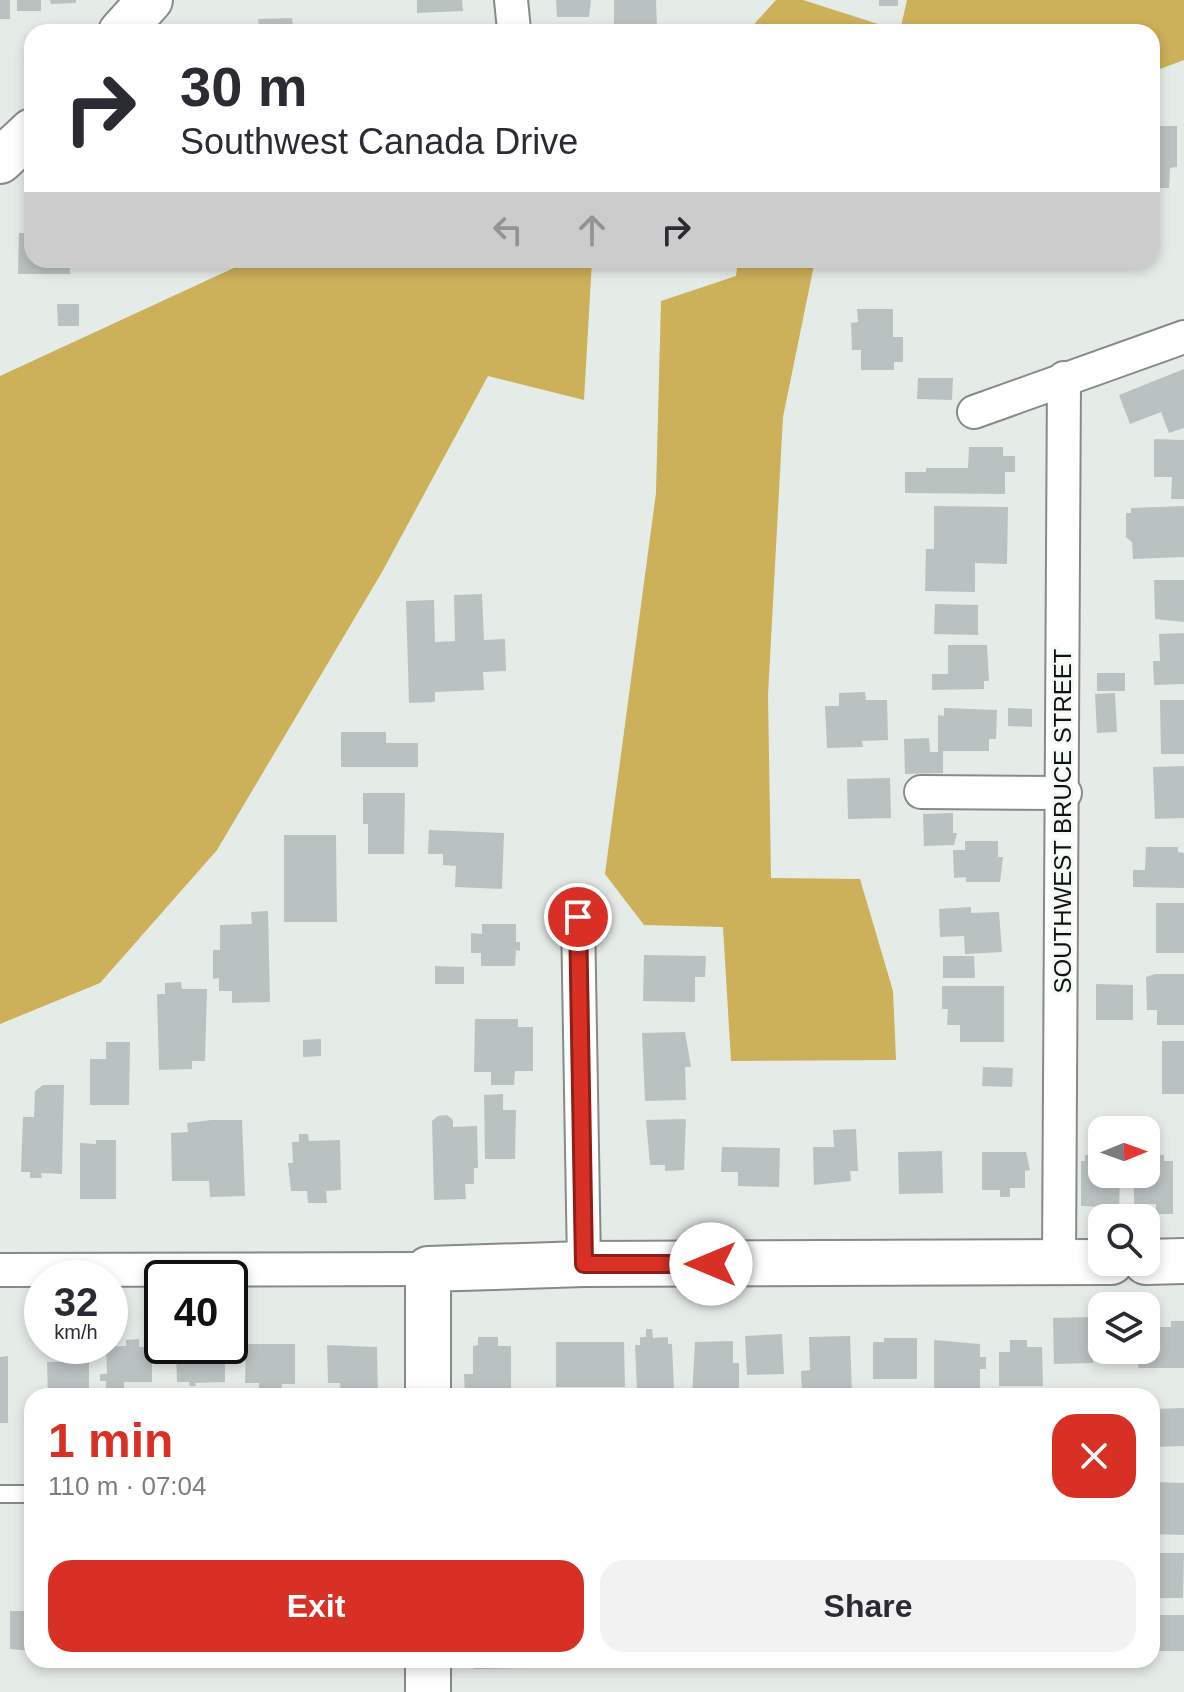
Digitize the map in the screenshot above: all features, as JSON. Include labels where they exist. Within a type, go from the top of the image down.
[{"type":"street","points":[[128,24],[150,0]]},
{"type":"street","points":[[0,161],[24,138]]},
{"type":"street","points":[[974,412],[1184,337]]},
{"type":"street","name":"SOUTHWEST BRUCE STREET","points":[[1059,1263],[1065,793],[1064,378]]},
{"type":"street","points":[[921,792],[1065,793]]},
{"type":"street","points":[[578,917],[584,1264]]},
{"type":"street","points":[[1160,1262],[1184,1261]]},
{"type":"street","points":[[0,1270],[1088,1262]]},
{"type":"street","points":[[428,1269],[428,1388]]},
{"type":"street","points":[[428,1668],[428,1692]]},
{"type":"lane","points":[[0,1494],[24,1494]]},
{"type":"shaded area","points":[[776,0],[803,0],[878,24],[754,24]]},
{"type":"shaded area","points":[[907,0],[1184,0],[1184,60],[1160,69],[1160,24],[902,24]]},
{"type":"shaded area","points":[[234,268],[592,268],[584,400],[488,376],[382,572],[217,850],[100,983],[0,1024],[0,376]]},
{"type":"shaded area","points":[[737,268],[813,268],[783,417],[768,695],[771,878],[860,879],[893,991],[896,1060],[731,1061],[723,927],[644,925],[605,874],[656,493],[661,301],[736,276]]},
{"type":"building","points":[[0,0],[10,0],[10,19],[0,19]]},
{"type":"building","points":[[17,0],[41,0],[41,11],[17,11]]},
{"type":"building","points":[[50,0],[76,0],[76,3],[51,4]]},
{"type":"building","points":[[417,0],[462,0],[463,11],[417,13]]},
{"type":"building","points":[[556,0],[591,0],[589,17],[557,17]]},
{"type":"building","points":[[614,0],[656,0],[657,24],[614,24]]},
{"type":"building","points":[[879,0],[898,0],[898,6],[879,6]]},
{"type":"building","points":[[292,18],[293,24],[259,24],[258,19]]},
{"type":"building","points":[[1160,126],[1177,126],[1177,167],[1170,168],[1169,188],[1160,188]]},
{"type":"building","points":[[19,233],[24,233],[24,268],[70,268],[70,274],[18,274]]},
{"type":"building","points":[[57,304],[79,304],[79,326],[58,326]]},
{"type":"building","points":[[857,309],[893,309],[893,337],[903,337],[903,362],[894,362],[894,370],[861,370],[861,350],[852,350],[851,323],[858,322]]},
{"type":"building","points":[[1184,369],[1184,428],[1169,433],[1161,412],[1130,424],[1119,395]]},
{"type":"building","points":[[918,378],[953,378],[952,400],[917,399]]},
{"type":"building","points":[[1154,439],[1184,440],[1184,499],[1171,499],[1172,477],[1154,477]]},
{"type":"building","points":[[969,447],[1003,447],[1003,456],[1015,456],[1015,472],[1005,472],[1005,494],[905,493],[905,472],[926,472],[926,468],[968,468]]},
{"type":"building","points":[[934,506],[1008,507],[1007,564],[975,563],[975,592],[925,591],[926,549],[934,549]]},
{"type":"building","points":[[1184,506],[1184,557],[1133,559],[1132,542],[1126,537],[1126,513],[1131,513],[1131,508]]},
{"type":"building","points":[[1154,580],[1184,580],[1184,622],[1155,619]]},
{"type":"building","points":[[482,594],[484,640],[505,639],[506,671],[483,672],[484,690],[435,692],[435,702],[409,703],[406,601],[434,600],[435,642],[455,641],[454,595]]},
{"type":"building","points":[[935,604],[978,605],[978,635],[934,634]]},
{"type":"building","points":[[1184,633],[1184,684],[1154,685],[1153,661],[1160,661],[1159,634]]},
{"type":"building","points":[[948,645],[987,645],[989,681],[984,681],[984,689],[932,690],[932,674],[948,674]]},
{"type":"building","points":[[1097,673],[1125,673],[1125,691],[1097,691]]},
{"type":"building","points":[[865,692],[866,700],[887,700],[888,740],[862,741],[863,747],[827,748],[825,706],[839,706],[839,693]]},
{"type":"building","points":[[1115,693],[1117,732],[1097,733],[1095,694]]},
{"type":"building","points":[[1160,700],[1184,700],[1184,754],[1161,754]]},
{"type":"building","points":[[944,708],[997,710],[996,739],[989,739],[989,751],[943,751],[943,773],[905,774],[904,739],[929,738],[930,752],[938,752],[938,715],[944,716]]},
{"type":"building","points":[[1008,708],[1032,709],[1032,727],[1008,726]]},
{"type":"building","points":[[341,732],[386,732],[386,743],[418,743],[418,767],[341,767]]},
{"type":"building","points":[[1184,766],[1184,818],[1155,819],[1153,767]]},
{"type":"building","points":[[890,778],[891,818],[848,819],[847,779]]},
{"type":"building","points":[[363,793],[405,793],[404,854],[368,854],[368,824],[363,824]]},
{"type":"building","points":[[953,813],[953,833],[957,833],[954,845],[924,846],[923,814]]},
{"type":"building","points":[[429,830],[504,833],[502,889],[455,887],[456,866],[443,865],[443,854],[428,854]]},
{"type":"building","points":[[284,835],[336,835],[337,922],[284,922]]},
{"type":"building","points":[[965,841],[998,841],[998,857],[1003,857],[1000,882],[966,882],[966,877],[954,878],[953,850],[965,850]]},
{"type":"building","points":[[1146,847],[1178,847],[1178,852],[1184,853],[1184,888],[1133,887],[1133,870],[1145,870]]},
{"type":"building","points":[[1156,903],[1184,903],[1184,953],[1156,953]]},
{"type":"building","points":[[971,907],[971,913],[999,912],[1002,952],[965,954],[964,936],[940,937],[939,909]]},
{"type":"building","points":[[268,911],[270,1002],[232,1003],[232,991],[219,991],[219,978],[213,979],[213,950],[220,950],[220,925],[252,924],[251,912]]},
{"type":"building","points":[[482,924],[516,924],[516,942],[520,942],[520,951],[516,950],[515,966],[481,966],[481,953],[471,953],[471,933],[482,934]]},
{"type":"building","points":[[644,955],[706,956],[705,977],[695,977],[695,1002],[643,1001]]},
{"type":"building","points":[[943,956],[974,956],[975,978],[943,978]]},
{"type":"building","points":[[435,966],[464,967],[464,984],[435,984]]},
{"type":"building","points":[[1184,974],[1184,1025],[1157,1025],[1157,1010],[1147,1010],[1146,977]]},
{"type":"building","points":[[181,982],[182,989],[207,989],[205,1061],[192,1061],[192,1069],[159,1070],[157,994],[165,994],[165,983]]},
{"type":"building","points":[[1096,984],[1133,985],[1133,1020],[1096,1020]]},
{"type":"building","points":[[942,986],[1004,986],[1004,1042],[960,1042],[960,1025],[947,1025],[948,1009],[942,1009]]},
{"type":"building","points":[[475,1019],[518,1019],[518,1027],[533,1027],[533,1071],[515,1071],[514,1085],[491,1085],[491,1072],[474,1072]]},
{"type":"building","points":[[685,1032],[691,1067],[685,1067],[686,1100],[645,1101],[642,1033]]},
{"type":"building","points":[[321,1039],[321,1056],[303,1057],[303,1040]]},
{"type":"building","points":[[1162,1041],[1184,1041],[1184,1094],[1162,1094]]},
{"type":"building","points":[[106,1042],[130,1042],[129,1105],[90,1105],[90,1059],[106,1059]]},
{"type":"building","points":[[983,1067],[1013,1068],[1012,1087],[982,1086]]},
{"type":"building","points":[[43,1085],[64,1085],[62,1174],[41,1173],[42,1178],[30,1178],[30,1172],[21,1172],[23,1117],[34,1117],[35,1091]]},
{"type":"building","points":[[503,1094],[503,1110],[516,1110],[515,1159],[485,1159],[484,1095]]},
{"type":"building","points":[[447,1115],[453,1120],[453,1127],[477,1126],[478,1168],[474,1168],[474,1184],[465,1184],[466,1199],[434,1200],[432,1121],[438,1116]]},
{"type":"building","points":[[686,1119],[684,1170],[665,1171],[665,1165],[650,1165],[646,1120]]},
{"type":"building","points":[[242,1120],[245,1196],[210,1197],[209,1181],[172,1181],[171,1133],[188,1132],[187,1123]]},
{"type":"building","points":[[856,1129],[858,1171],[850,1171],[851,1181],[814,1185],[813,1147],[834,1147],[833,1130]]},
{"type":"building","points":[[299,1134],[308,1134],[309,1141],[340,1140],[341,1190],[326,1191],[327,1203],[308,1203],[307,1191],[291,1191],[288,1163],[293,1163],[292,1142],[299,1142]]},
{"type":"building","points":[[96,1140],[116,1140],[116,1199],[80,1199],[80,1143],[96,1144]]},
{"type":"building","points":[[722,1147],[780,1148],[779,1187],[738,1186],[738,1172],[721,1172]]},
{"type":"building","points":[[942,1151],[943,1193],[899,1194],[898,1152]]},
{"type":"building","points":[[982,1152],[1026,1152],[1030,1170],[1025,1171],[1025,1188],[1010,1188],[1010,1197],[1000,1197],[1000,1190],[982,1190]]},
{"type":"building","points":[[1085,1155],[1088,1155],[1088,1188],[1120,1188],[1119,1204],[1081,1206],[1081,1161],[1085,1161]]},
{"type":"building","points":[[1160,1155],[1164,1155],[1164,1161],[1173,1161],[1173,1214],[1160,1214],[1160,1204],[1134,1204],[1134,1188],[1160,1188]]},
{"type":"building","points":[[1088,1317],[1088,1363],[1054,1364],[1053,1318]]},
{"type":"building","points":[[1171,1321],[1184,1321],[1184,1368],[1138,1368],[1138,1364],[1160,1364],[1160,1327],[1171,1327]]},
{"type":"building","points":[[646,1329],[652,1329],[653,1338],[668,1337],[668,1344],[672,1344],[674,1388],[637,1388],[635,1345],[640,1345],[640,1337],[646,1337]]},
{"type":"building","points":[[782,1334],[784,1374],[747,1375],[745,1336]]},
{"type":"building","points":[[850,1336],[852,1388],[802,1388],[801,1371],[810,1370],[809,1337]]},
{"type":"building","points":[[478,1337],[498,1337],[498,1346],[511,1346],[511,1388],[465,1388],[464,1374],[473,1374],[473,1346],[478,1345]]},
{"type":"building","points":[[884,1338],[917,1338],[917,1379],[873,1379],[873,1342],[884,1342]]},
{"type":"building","points":[[139,1339],[139,1347],[144,1347],[144,1364],[152,1364],[152,1382],[124,1382],[124,1388],[106,1388],[106,1381],[100,1381],[100,1374],[107,1374],[107,1364],[128,1364],[128,1340]]},
{"type":"building","points":[[934,1340],[980,1344],[980,1357],[986,1357],[986,1369],[980,1369],[980,1388],[934,1388]]},
{"type":"building","points":[[1010,1340],[1027,1340],[1027,1347],[1042,1347],[1043,1386],[999,1386],[999,1352],[1010,1352]]},
{"type":"building","points":[[733,1341],[733,1363],[739,1363],[739,1388],[692,1388],[695,1342]]},
{"type":"building","points":[[556,1342],[624,1342],[625,1387],[556,1387]]},
{"type":"building","points":[[248,1344],[295,1344],[295,1384],[282,1384],[282,1388],[259,1388],[259,1383],[245,1383]]},
{"type":"building","points":[[327,1345],[377,1347],[378,1388],[340,1388],[340,1383],[328,1383]]},
{"type":"building","points":[[8,1356],[8,1423],[0,1423],[0,1357]]},
{"type":"building","points":[[47,1364],[89,1364],[89,1388],[48,1388]]},
{"type":"building","points":[[176,1364],[225,1364],[225,1382],[195,1383],[196,1386],[190,1386],[189,1382],[177,1382]]},
{"type":"building","points":[[1184,1408],[1184,1446],[1160,1447],[1160,1409]]},
{"type":"building","points":[[1160,1482],[1184,1483],[1184,1535],[1160,1534]]},
{"type":"building","points":[[1160,1553],[1184,1553],[1183,1598],[1160,1598]]},
{"type":"building","points":[[10,1611],[24,1611],[24,1650],[10,1649]]},
{"type":"building","points":[[1160,1615],[1184,1615],[1184,1651],[1160,1651]]},
{"type":"route","points":[[578,917],[584,1264],[711,1264]]}]
